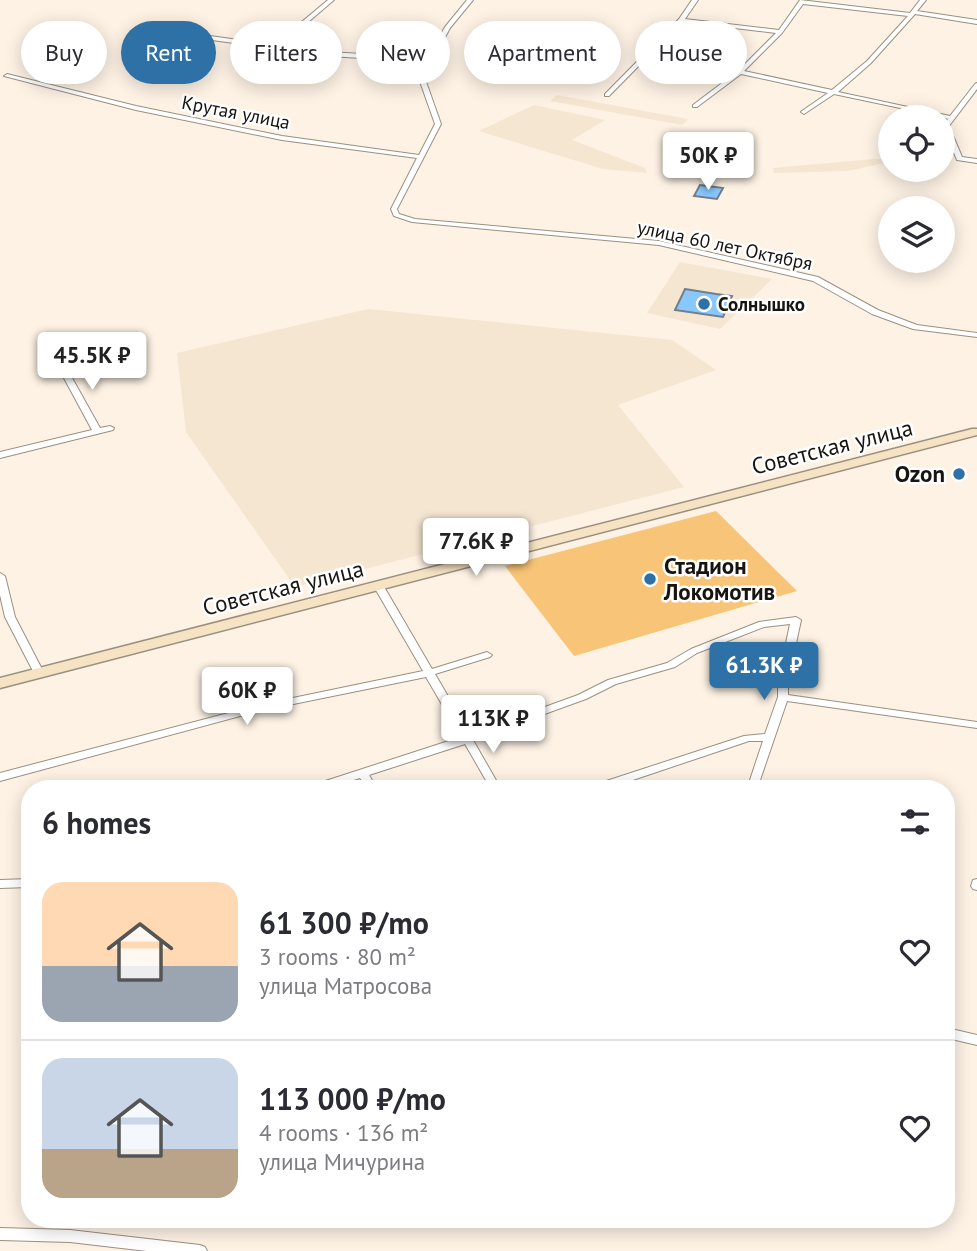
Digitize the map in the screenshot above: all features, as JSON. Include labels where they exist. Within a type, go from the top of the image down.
[{"type":"main road","name":"Советская улица","points":[[0,683],[944,440],[977,436]]},
{"type":"street","points":[[306,21],[331,0]]},
{"type":"street","points":[[450,28],[470,0]]},
{"type":"street","points":[[607,95],[681,20],[695,0]]},
{"type":"street","points":[[804,112],[836,93],[863,69],[923,0]]},
{"type":"street","points":[[747,65],[780,32],[802,1],[977,22]]},
{"type":"street","points":[[681,20],[780,32]]},
{"type":"street","points":[[747,74],[891,105]]},
{"type":"street","name":"Крутая улица","points":[[7,76],[136,108],[282,138],[420,157]]},
{"type":"street","points":[[420,157],[438,124],[422,84]]},
{"type":"street","points":[[695,106],[724,84]]},
{"type":"street","points":[[955,113],[977,85]]},
{"type":"street","points":[[955,150],[959,159],[977,161]]},
{"type":"street","name":"улица 60 лет Октября","points":[[420,157],[394,209],[396,215],[404,219],[659,243],[815,279],[875,312],[916,327],[977,335]]},
{"type":"street","points":[[62,367],[97,431]]},
{"type":"street","points":[[0,455],[110,428]]},
{"type":"street","points":[[0,576],[1,592],[10,617],[39,673]]},
{"type":"street","points":[[378,585],[490,780]]},
{"type":"street","points":[[342,780],[582,697],[611,682],[671,665],[694,652],[762,624],[796,620],[783,681],[783,697],[754,780]]},
{"type":"street","points":[[0,777],[259,708],[429,673],[487,655]]},
{"type":"street","points":[[783,697],[977,725]]},
{"type":"street","points":[[622,780],[748,738],[768,737]]},
{"type":"street","points":[[363,773],[367,780]]},
{"type":"street","points":[[0,884],[21,883]]},
{"type":"street","points":[[955,1035],[977,1040]]},
{"type":"street","points":[[0,1234],[70,1236],[200,1251]]},
{"type":"shaded area","points":[[557,95],[688,119],[682,125],[550,101]]},
{"type":"shaded area","points":[[534,105],[605,120],[572,140],[645,168],[647,173],[603,169],[479,131]]},
{"type":"shaded area","points":[[878,159],[878,164],[848,171],[774,173],[773,168]]},
{"type":"shaded area","points":[[680,262],[772,279],[720,329],[647,313]]},
{"type":"shaded area","points":[[368,309],[672,340],[716,370],[618,405],[684,487],[295,587],[186,432],[177,353]]},
{"type":"shaded area","name":"Стадион Локомотив","points":[[716,511],[797,591],[574,656],[505,566]]},
{"type":"building","points":[[700,185],[723,188],[717,199],[694,196]]},
{"type":"building","name":"Солнышко","points":[[685,289],[732,296],[723,317],[675,310]]},
{"type":"place","name":"Солнышко","points":[[704,304]]},
{"type":"place","name":"Ozon","points":[[959,474]]},
{"type":"place","name":"Стадион Локомотив","points":[[650,579]]}]
